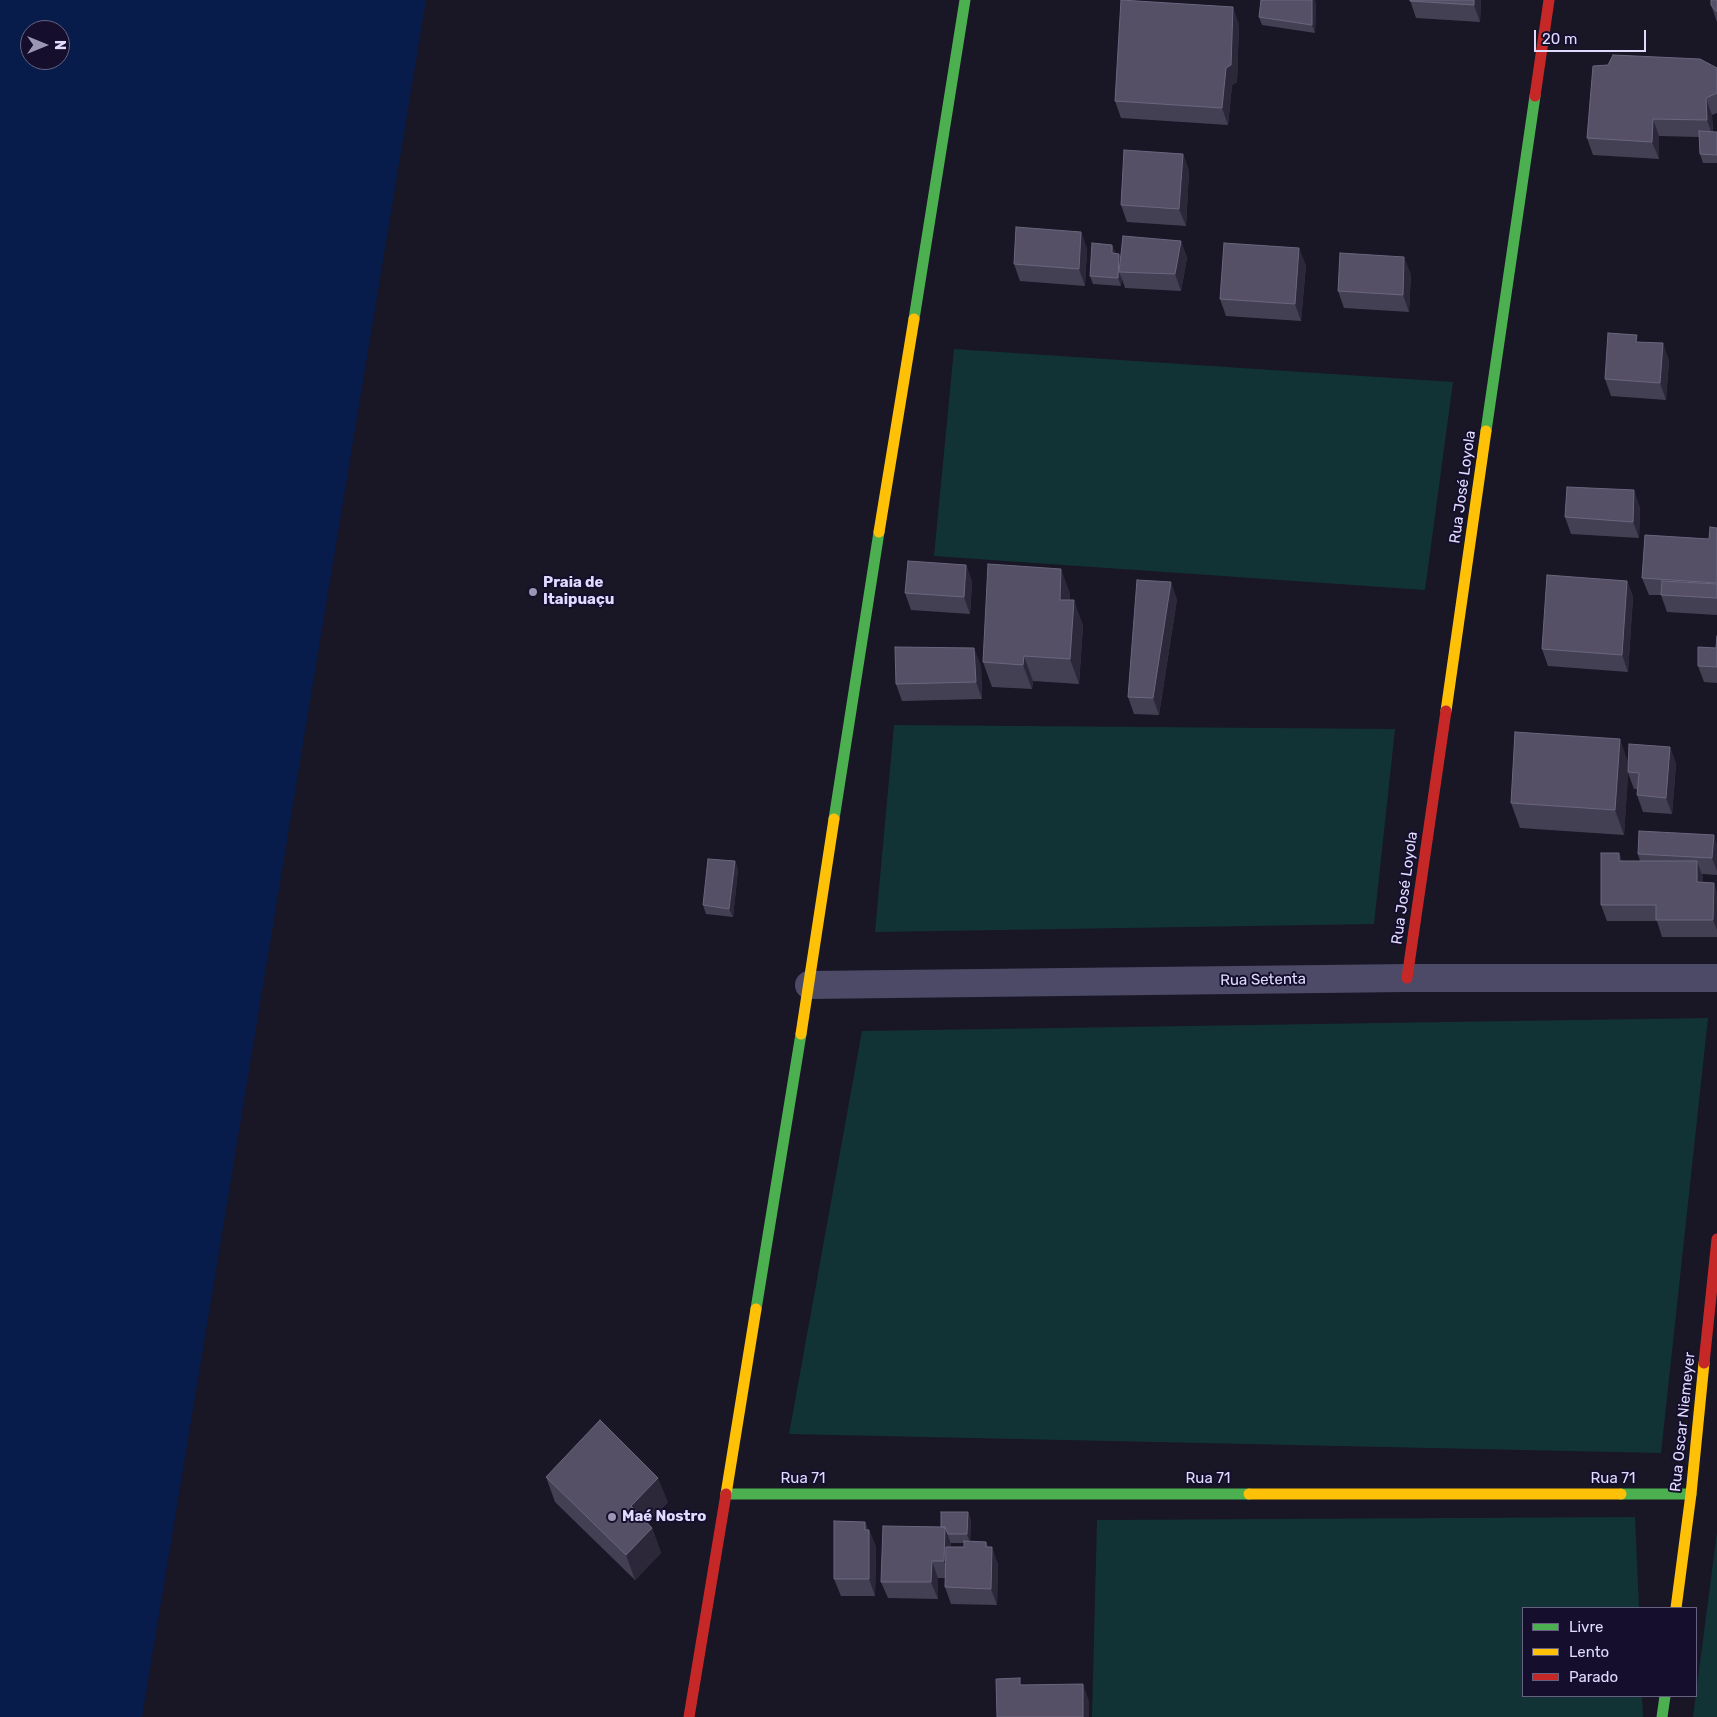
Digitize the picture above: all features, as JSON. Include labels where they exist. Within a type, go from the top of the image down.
[{"type":"street","points":[[689,1717],[809,985],[844,750],[965,0]]},
{"type":"street","name":"Rua José Loyola","points":[[1407,978],[1549,0]]},
{"type":"street","name":"Rua Setenta","points":[[809,985],[1407,978],[1717,978]]},
{"type":"street","name":"Rua Oscar Niemeyer","points":[[1676,1607],[1691,1494],[1717,1240]]},
{"type":"street","name":"Rua 71","points":[[726,1494],[1691,1494]]},
{"type":"street","points":[[1662,1717],[1664,1697]]},
{"type":"green space","points":[[954,349],[1453,382],[1425,590],[934,556]]},
{"type":"green space","points":[[894,725],[1395,729],[1374,924],[875,932]]},
{"type":"green space","points":[[1708,1018],[1661,1453],[789,1434],[862,1031]]},
{"type":"green space","points":[[1635,1517],[1639,1607],[1522,1607],[1522,1697],[1642,1697],[1643,1717],[1092,1717],[1097,1520]]},
{"type":"green space","points":[[1717,1532],[1717,1717],[1693,1717]]},
{"type":"water","points":[[0,0],[426,0],[142,1717],[0,1717]]},
{"type":"building","points":[[1121,0],[1233,7],[1231,65],[1226,68],[1222,108],[1115,101]]},
{"type":"building","points":[[1261,0],[1312,0],[1312,25],[1259,17]]},
{"type":"building","points":[[1474,0],[1474,5],[1410,1]]},
{"type":"building","points":[[1711,0],[1717,0],[1717,12],[1711,5]]},
{"type":"building","points":[[1613,55],[1700,59],[1717,68],[1717,93],[1706,98],[1707,120],[1653,119],[1652,142],[1587,138],[1593,66],[1608,65]]},
{"type":"building","points":[[1699,131],[1717,132],[1717,155],[1700,154]]},
{"type":"building","points":[[1124,150],[1183,154],[1179,209],[1121,205]]},
{"type":"building","points":[[1016,227],[1081,232],[1079,269],[1014,264]]},
{"type":"building","points":[[1123,236],[1181,241],[1175,274],[1119,272]]},
{"type":"building","points":[[1092,243],[1112,245],[1112,253],[1119,254],[1118,278],[1090,276]]},
{"type":"building","points":[[1224,243],[1299,248],[1295,304],[1220,299]]},
{"type":"building","points":[[1340,253],[1404,257],[1403,295],[1338,291]]},
{"type":"building","points":[[1608,333],[1637,335],[1636,342],[1663,343],[1660,383],[1605,379]]},
{"type":"building","points":[[1567,487],[1634,490],[1633,522],[1565,517]]},
{"type":"building","points":[[1710,527],[1717,528],[1717,583],[1642,578],[1645,535],[1709,539]]},
{"type":"building","points":[[908,561],[966,565],[964,597],[905,593]]},
{"type":"building","points":[[988,564],[1061,569],[1060,600],[1074,600],[1070,659],[1024,656],[1023,665],[983,662]]},
{"type":"building","points":[[1547,575],[1627,581],[1622,655],[1542,649]]},
{"type":"building","points":[[1137,580],[1171,582],[1153,698],[1128,697]]},
{"type":"building","points":[[1662,581],[1717,584],[1717,598],[1661,595]]},
{"type":"building","points":[[1717,636],[1717,667],[1698,666],[1698,647],[1716,648]]},
{"type":"building","points":[[895,647],[974,648],[976,682],[896,684]]},
{"type":"building","points":[[1515,732],[1620,739],[1615,810],[1511,803]]},
{"type":"building","points":[[1629,744],[1670,747],[1666,798],[1637,795],[1639,773],[1628,772]]},
{"type":"building","points":[[1639,831],[1714,835],[1712,858],[1638,854]]},
{"type":"building","points":[[1601,853],[1619,853],[1619,861],[1697,861],[1697,882],[1714,883],[1713,920],[1656,920],[1656,905],[1601,905]]},
{"type":"building","points":[[708,859],[735,861],[729,909],[703,905]]},
{"type":"building","name":"Maé Nostro","points":[[600,1420],[658,1478],[631,1506],[652,1528],[626,1555],[546,1477]]},
{"type":"building","points":[[941,1512],[968,1512],[967,1534],[948,1534],[945,1527],[941,1527]]},
{"type":"building","points":[[834,1521],[865,1522],[865,1530],[869,1530],[869,1579],[834,1579]]},
{"type":"building","points":[[883,1526],[945,1527],[944,1561],[932,1561],[931,1582],[881,1582]]},
{"type":"building","points":[[964,1541],[986,1542],[986,1547],[992,1547],[991,1589],[945,1587],[946,1547],[964,1547]]},
{"type":"building","points":[[1020,1678],[1020,1685],[1083,1684],[1083,1717],[997,1717],[996,1679]]},
{"type":"traffic: fast","points":[[914,319],[965,0]]},
{"type":"traffic: fast","points":[[1486,431],[1535,96]]},
{"type":"traffic: fast","points":[[834,819],[879,532]]},
{"type":"traffic: fast","points":[[756,1309],[801,1034]]},
{"type":"traffic: fast","points":[[726,1494],[1249,1494]]},
{"type":"traffic: fast","points":[[1621,1494],[1691,1494]]},
{"type":"traffic: fast","points":[[1662,1717],[1665,1697]]},
{"type":"traffic: slow","points":[[879,532],[914,319]]},
{"type":"traffic: slow","points":[[1446,711],[1486,431]]},
{"type":"traffic: slow","points":[[801,1034],[834,819]]},
{"type":"traffic: slow","points":[[726,1494],[756,1309]]},
{"type":"traffic: slow","points":[[1676,1607],[1691,1494],[1704,1363]]},
{"type":"traffic: slow","points":[[1249,1494],[1621,1494]]},
{"type":"traffic: jam","points":[[1535,96],[1549,0]]},
{"type":"traffic: jam","points":[[1407,978],[1446,711]]},
{"type":"traffic: jam","points":[[1704,1363],[1717,1239]]},
{"type":"traffic: jam","points":[[689,1717],[726,1494]]},
{"type":"place","name":"Praia de Itaipuaçu","points":[[533,592]]},
{"type":"place","name":"Maé Nostro","points":[[612,1517]]}]
